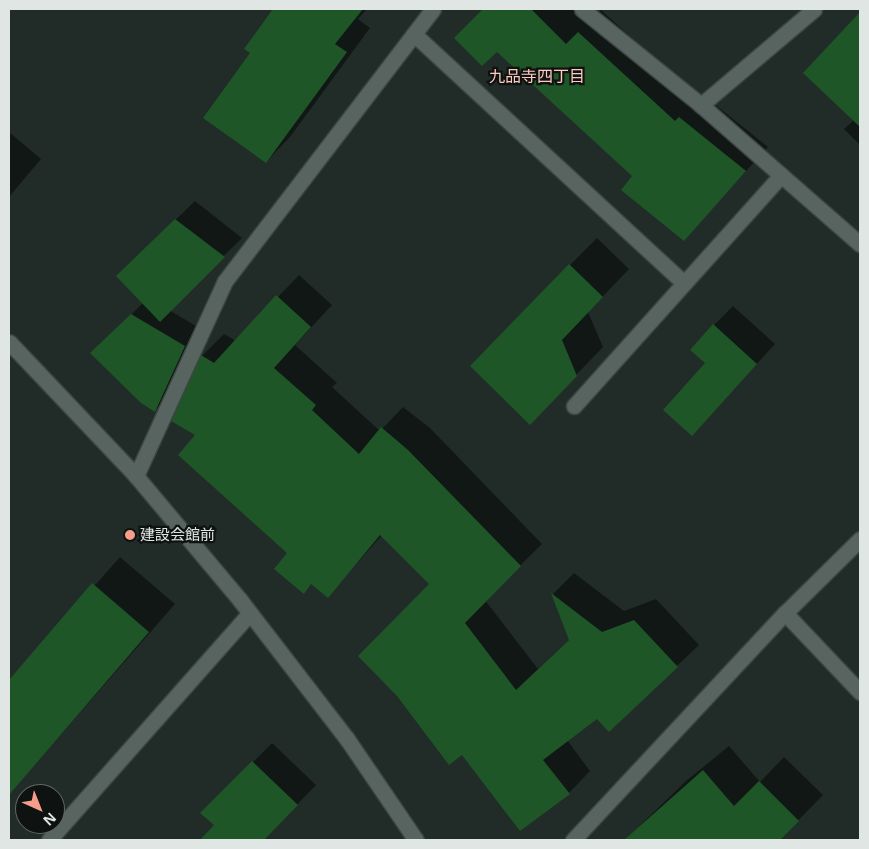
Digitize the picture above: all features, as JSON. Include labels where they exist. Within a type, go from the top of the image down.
[{"type":"street","points":[[136,476],[224,281],[433,9]]},
{"type":"street","points":[[582,9],[701,105],[860,244]]},
{"type":"street","points":[[701,105],[814,9]]},
{"type":"street","points":[[414,34],[684,283]]},
{"type":"street","points":[[574,406],[781,175]]},
{"type":"street","points":[[9,342],[136,476],[250,614],[346,740],[416,840]]},
{"type":"street","points":[[573,840],[785,612],[860,538]]},
{"type":"street","points":[[785,612],[860,692]]},
{"type":"street","points":[[49,840],[250,614]]},
{"type":"building","points":[[273,9],[363,9],[335,44],[347,52],[266,163],[203,118],[250,53],[244,49]]},
{"type":"building","points":[[483,9],[531,9],[566,44],[578,32],[675,121],[679,117],[746,171],[684,241],[621,190],[632,176],[497,52],[482,66],[454,38]]},
{"type":"building","points":[[860,12],[860,127],[803,73]]},
{"type":"building","points":[[175,219],[225,257],[160,322],[116,276]]},
{"type":"building","points":[[569,264],[603,297],[562,340],[577,376],[530,425],[470,366]]},
{"type":"building","points":[[276,295],[311,327],[274,368],[316,405],[312,410],[359,454],[381,427],[408,450],[521,566],[465,623],[516,690],[569,640],[551,593],[602,632],[634,620],[678,667],[609,732],[597,719],[543,760],[570,794],[520,831],[462,755],[449,765],[397,696],[358,656],[429,584],[380,535],[328,598],[311,584],[304,594],[274,569],[287,553],[178,455],[195,435],[171,421],[201,355],[214,363]]},
{"type":"building","points":[[131,314],[185,346],[155,412],[141,403],[90,353]]},
{"type":"building","points":[[713,324],[757,364],[692,436],[663,410],[705,363],[690,350]]},
{"type":"building","points":[[92,583],[149,632],[18,784],[15,784],[15,788],[9,795],[9,680]]},
{"type":"building","points":[[252,761],[298,805],[264,840],[200,840],[214,825],[200,813]]},
{"type":"building","points":[[703,770],[734,806],[759,781],[799,821],[780,840],[624,840]]},
{"type":"place","name":"建設会館前","points":[[130,535]]},
{"type":"district","name":"九品寺四丁目","points":[[537,76]]}]
